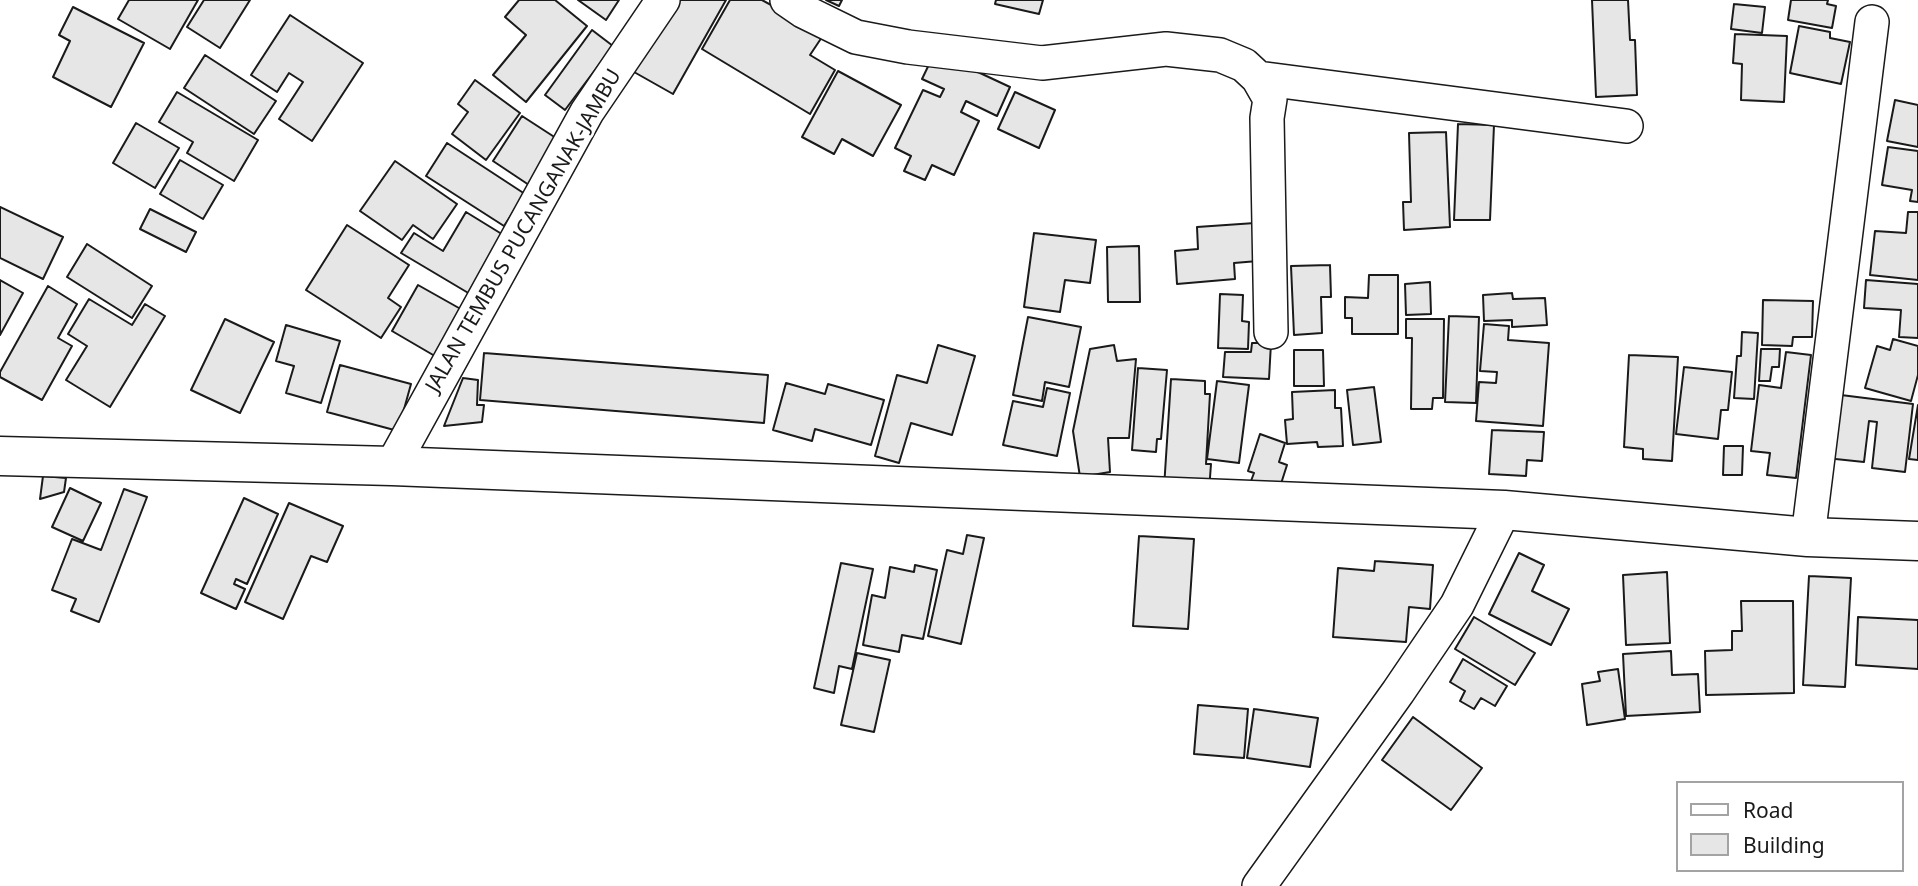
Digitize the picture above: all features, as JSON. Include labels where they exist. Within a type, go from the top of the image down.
[{"type":"highway","points":[[0,456],[392,466],[1504,510],[1808,537],[1918,541]]},
{"type":"street","name":"JALAN TEMBUS PUCANGANAK-JAMBU","points":[[392,466],[587,112],[663,0]]},
{"type":"street","points":[[787,0],[803,11],[856,37],[908,47],[1042,63],[1166,49],[1220,55],[1244,65],[1258,78],[1270,99],[1267,118],[1271,332]]},
{"type":"street","points":[[1808,537],[1872,22]]},
{"type":"street","points":[[1258,78],[1626,126]]},
{"type":"street","points":[[1259,886],[1398,692],[1449,615],[1504,510]]},
{"type":"building","points":[[129,0],[198,0],[170,49],[118,19]]},
{"type":"building","points":[[204,0],[250,0],[220,48],[187,27]]},
{"type":"building","points":[[519,0],[555,0],[587,26],[526,102],[493,75],[526,35],[505,17]]},
{"type":"building","points":[[578,0],[619,0],[606,20]]},
{"type":"building","points":[[674,0],[726,0],[673,94],[634,72]]},
{"type":"building","points":[[730,0],[762,0],[824,34],[810,55],[835,70],[810,114],[702,49]]},
{"type":"building","points":[[826,0],[842,0],[839,6]]},
{"type":"building","points":[[996,0],[1043,0],[1039,14],[995,4]]},
{"type":"building","points":[[1592,0],[1628,0],[1630,40],[1635,40],[1637,95],[1596,97]]},
{"type":"building","points":[[1791,0],[1828,0],[1827,4],[1836,6],[1832,28],[1788,20]]},
{"type":"building","points":[[1734,4],[1765,7],[1762,33],[1731,29]]},
{"type":"building","points":[[73,7],[144,43],[111,107],[53,77],[70,41],[59,35]]},
{"type":"building","points":[[290,15],[363,63],[312,141],[279,119],[303,82],[289,73],[277,92],[251,75]]},
{"type":"building","points":[[1799,26],[1830,32],[1830,38],[1850,42],[1841,84],[1790,73]]},
{"type":"building","points":[[592,30],[613,46],[565,110],[545,95]]},
{"type":"building","points":[[1735,34],[1787,36],[1784,102],[1741,100],[1742,64],[1733,63]]},
{"type":"building","points":[[935,52],[1010,87],[997,116],[966,101],[961,112],[979,121],[954,175],[932,165],[925,180],[904,171],[911,156],[895,148],[923,90],[940,97],[944,89],[922,79]]},
{"type":"building","points":[[205,55],[276,101],[254,134],[184,88]]},
{"type":"building","points":[[838,71],[901,105],[873,156],[842,139],[834,154],[802,137]]},
{"type":"building","points":[[475,80],[520,113],[486,160],[452,134],[468,112],[458,104]]},
{"type":"building","points":[[177,92],[258,140],[234,181],[187,153],[193,142],[159,122]]},
{"type":"building","points":[[1015,92],[1055,110],[1039,148],[998,129]]},
{"type":"building","points":[[1895,100],[1918,105],[1918,147],[1887,141]]},
{"type":"building","points":[[522,116],[559,140],[529,185],[493,161]]},
{"type":"building","points":[[136,123],[179,148],[155,188],[113,163]]},
{"type":"building","points":[[1458,124],[1494,125],[1490,220],[1454,220]]},
{"type":"building","points":[[1446,132],[1450,227],[1404,230],[1403,202],[1411,202],[1409,133]]},
{"type":"building","points":[[447,143],[525,194],[504,226],[426,176]]},
{"type":"building","points":[[1888,147],[1918,151],[1918,202],[1910,201],[1912,190],[1882,185]]},
{"type":"building","points":[[180,160],[223,185],[203,219],[160,194]]},
{"type":"building","points":[[395,161],[457,204],[433,239],[413,225],[402,240],[360,211]]},
{"type":"building","points":[[0,207],[63,237],[43,279],[0,258]]},
{"type":"building","points":[[150,209],[196,232],[186,252],[140,229]]},
{"type":"building","points":[[466,212],[505,236],[470,294],[401,253],[414,233],[443,251]]},
{"type":"building","points":[[1908,212],[1918,212],[1918,280],[1870,275],[1875,231],[1906,233]]},
{"type":"building","points":[[1255,223],[1258,261],[1234,263],[1235,279],[1177,284],[1175,251],[1198,249],[1197,227]]},
{"type":"building","points":[[347,225],[409,265],[388,298],[401,307],[381,338],[306,290]]},
{"type":"building","points":[[1034,233],[1096,240],[1090,283],[1065,280],[1060,312],[1024,307]]},
{"type":"building","points":[[87,244],[152,286],[132,318],[67,277]]},
{"type":"building","points":[[1139,246],[1140,302],[1108,302],[1107,247]]},
{"type":"building","points":[[1330,265],[1331,297],[1321,297],[1322,333],[1294,335],[1291,266]]},
{"type":"building","points":[[1369,275],[1398,275],[1398,334],[1352,334],[1352,318],[1345,318],[1345,297],[1368,298]]},
{"type":"building","points":[[0,280],[23,293],[0,335]]},
{"type":"building","points":[[1866,280],[1918,284],[1918,338],[1899,337],[1901,310],[1864,308]]},
{"type":"building","points":[[1430,282],[1431,314],[1406,315],[1405,284]]},
{"type":"building","points":[[418,285],[466,312],[440,359],[392,331]]},
{"type":"building","points":[[48,286],[77,304],[58,338],[72,346],[42,400],[0,377],[0,372]]},
{"type":"building","points":[[1512,293],[1513,299],[1545,298],[1547,325],[1512,327],[1512,320],[1484,321],[1483,295]]},
{"type":"building","points":[[1220,294],[1243,295],[1242,321],[1249,322],[1248,349],[1218,348]]},
{"type":"building","points":[[89,299],[132,325],[145,304],[165,316],[110,407],[66,380],[87,346],[68,334]]},
{"type":"building","points":[[1763,300],[1813,301],[1812,337],[1793,337],[1792,346],[1762,345]]},
{"type":"building","points":[[1449,316],[1479,317],[1476,403],[1445,402]]},
{"type":"building","points":[[1028,317],[1081,327],[1069,387],[1045,382],[1042,401],[1013,395]]},
{"type":"building","points":[[225,319],[274,342],[240,413],[191,390]]},
{"type":"building","points":[[1406,319],[1444,319],[1443,398],[1433,398],[1432,409],[1411,409],[1412,338],[1406,338]]},
{"type":"building","points":[[1484,324],[1509,326],[1508,340],[1549,343],[1543,426],[1476,421],[1479,382],[1496,383],[1497,372],[1480,371]]},
{"type":"building","points":[[286,325],[340,341],[321,403],[286,393],[294,366],[276,361]]},
{"type":"building","points":[[1742,332],[1758,333],[1754,399],[1734,398]]},
{"type":"building","points":[[1893,339],[1918,346],[1918,375],[1911,401],[1865,388],[1877,346],[1890,350]]},
{"type":"building","points":[[1252,343],[1271,343],[1269,379],[1223,377],[1225,352],[1251,352]]},
{"type":"building","points":[[938,345],[975,356],[952,435],[911,423],[899,463],[875,456],[897,375],[927,383]]},
{"type":"building","points":[[1114,345],[1117,361],[1136,359],[1129,438],[1108,438],[1110,472],[1080,477],[1073,431],[1090,349]]},
{"type":"building","points":[[1761,349],[1780,349],[1779,367],[1772,367],[1770,381],[1759,381]]},
{"type":"building","points":[[1294,350],[1323,350],[1324,386],[1294,386]]},
{"type":"building","points":[[1786,352],[1811,355],[1796,478],[1767,475],[1770,453],[1751,451],[1759,385],[1781,388]]},
{"type":"building","points":[[484,353],[768,375],[764,423],[480,400]]},
{"type":"building","points":[[1629,355],[1678,357],[1672,461],[1643,459],[1643,449],[1624,447]]},
{"type":"building","points":[[340,365],[411,384],[398,431],[327,412]]},
{"type":"building","points":[[1684,367],[1732,372],[1728,410],[1721,410],[1718,439],[1676,434]]},
{"type":"building","points":[[1138,368],[1167,370],[1161,439],[1157,439],[1156,452],[1132,450]]},
{"type":"building","points":[[463,378],[478,380],[477,405],[484,405],[482,422],[444,426]]},
{"type":"building","points":[[1171,379],[1205,381],[1205,394],[1210,394],[1206,464],[1211,464],[1209,491],[1164,488]]},
{"type":"building","points":[[1217,381],[1249,385],[1239,463],[1207,459]]},
{"type":"building","points":[[786,383],[825,394],[828,384],[884,400],[871,445],[815,429],[812,441],[773,430]]},
{"type":"building","points":[[1374,387],[1381,442],[1353,445],[1347,390]]},
{"type":"building","points":[[1047,388],[1070,393],[1057,456],[1003,445],[1013,401],[1043,407]]},
{"type":"building","points":[[1335,390],[1335,408],[1341,408],[1343,446],[1318,447],[1317,442],[1287,444],[1285,420],[1293,419],[1292,392]]},
{"type":"building","points":[[1833,394],[1913,404],[1905,472],[1872,468],[1877,422],[1869,421],[1864,462],[1826,458]]},
{"type":"building","points":[[1918,405],[1918,460],[1909,459]]},
{"type":"building","points":[[1492,430],[1544,432],[1542,461],[1527,460],[1526,476],[1489,474]]},
{"type":"building","points":[[1260,434],[1285,443],[1279,462],[1287,465],[1279,490],[1251,481],[1254,473],[1248,471]]},
{"type":"building","points":[[1724,446],[1743,446],[1742,475],[1723,475]]},
{"type":"building","points":[[43,476],[66,478],[64,492],[40,499]]},
{"type":"building","points":[[70,488],[101,503],[83,541],[52,527]]},
{"type":"building","points":[[124,489],[147,497],[99,622],[71,611],[76,599],[52,590],[72,539],[101,550]]},
{"type":"building","points":[[244,498],[278,514],[247,584],[236,579],[234,584],[245,589],[236,609],[201,593]]},
{"type":"building","points":[[289,503],[343,526],[327,562],[311,556],[283,619],[245,602]]},
{"type":"building","points":[[967,535],[984,538],[961,644],[928,636],[947,550],[963,554]]},
{"type":"building","points":[[1139,536],[1194,539],[1188,629],[1133,626]]},
{"type":"building","points":[[1519,553],[1544,565],[1532,591],[1569,609],[1551,645],[1489,614]]},
{"type":"building","points":[[1375,561],[1433,565],[1430,609],[1409,607],[1406,642],[1333,637],[1338,568],[1374,571]]},
{"type":"building","points":[[841,563],[873,569],[852,669],[839,666],[834,693],[814,688]]},
{"type":"building","points":[[915,565],[937,570],[923,639],[902,635],[899,652],[863,645],[872,595],[885,598],[890,567],[914,572]]},
{"type":"building","points":[[1667,572],[1670,643],[1626,645],[1623,575]]},
{"type":"building","points":[[1809,576],[1851,578],[1845,687],[1803,685]]},
{"type":"building","points":[[1741,601],[1793,601],[1794,693],[1706,695],[1705,651],[1732,650],[1732,631],[1742,631]]},
{"type":"building","points":[[1474,617],[1535,653],[1515,685],[1455,649]]},
{"type":"building","points":[[1858,617],[1918,620],[1918,669],[1856,665]]},
{"type":"building","points":[[1671,651],[1672,675],[1698,674],[1700,712],[1626,716],[1623,654]]},
{"type":"building","points":[[857,653],[890,660],[874,732],[841,725]]},
{"type":"building","points":[[1463,659],[1507,686],[1495,706],[1481,698],[1474,709],[1460,701],[1465,691],[1450,682]]},
{"type":"building","points":[[1618,669],[1625,719],[1587,725],[1582,684],[1600,681],[1598,672]]},
{"type":"building","points":[[1198,705],[1248,709],[1244,758],[1194,754]]},
{"type":"building","points":[[1254,709],[1318,718],[1310,767],[1247,758]]},
{"type":"building","points":[[1413,717],[1482,768],[1451,810],[1382,760]]}]
